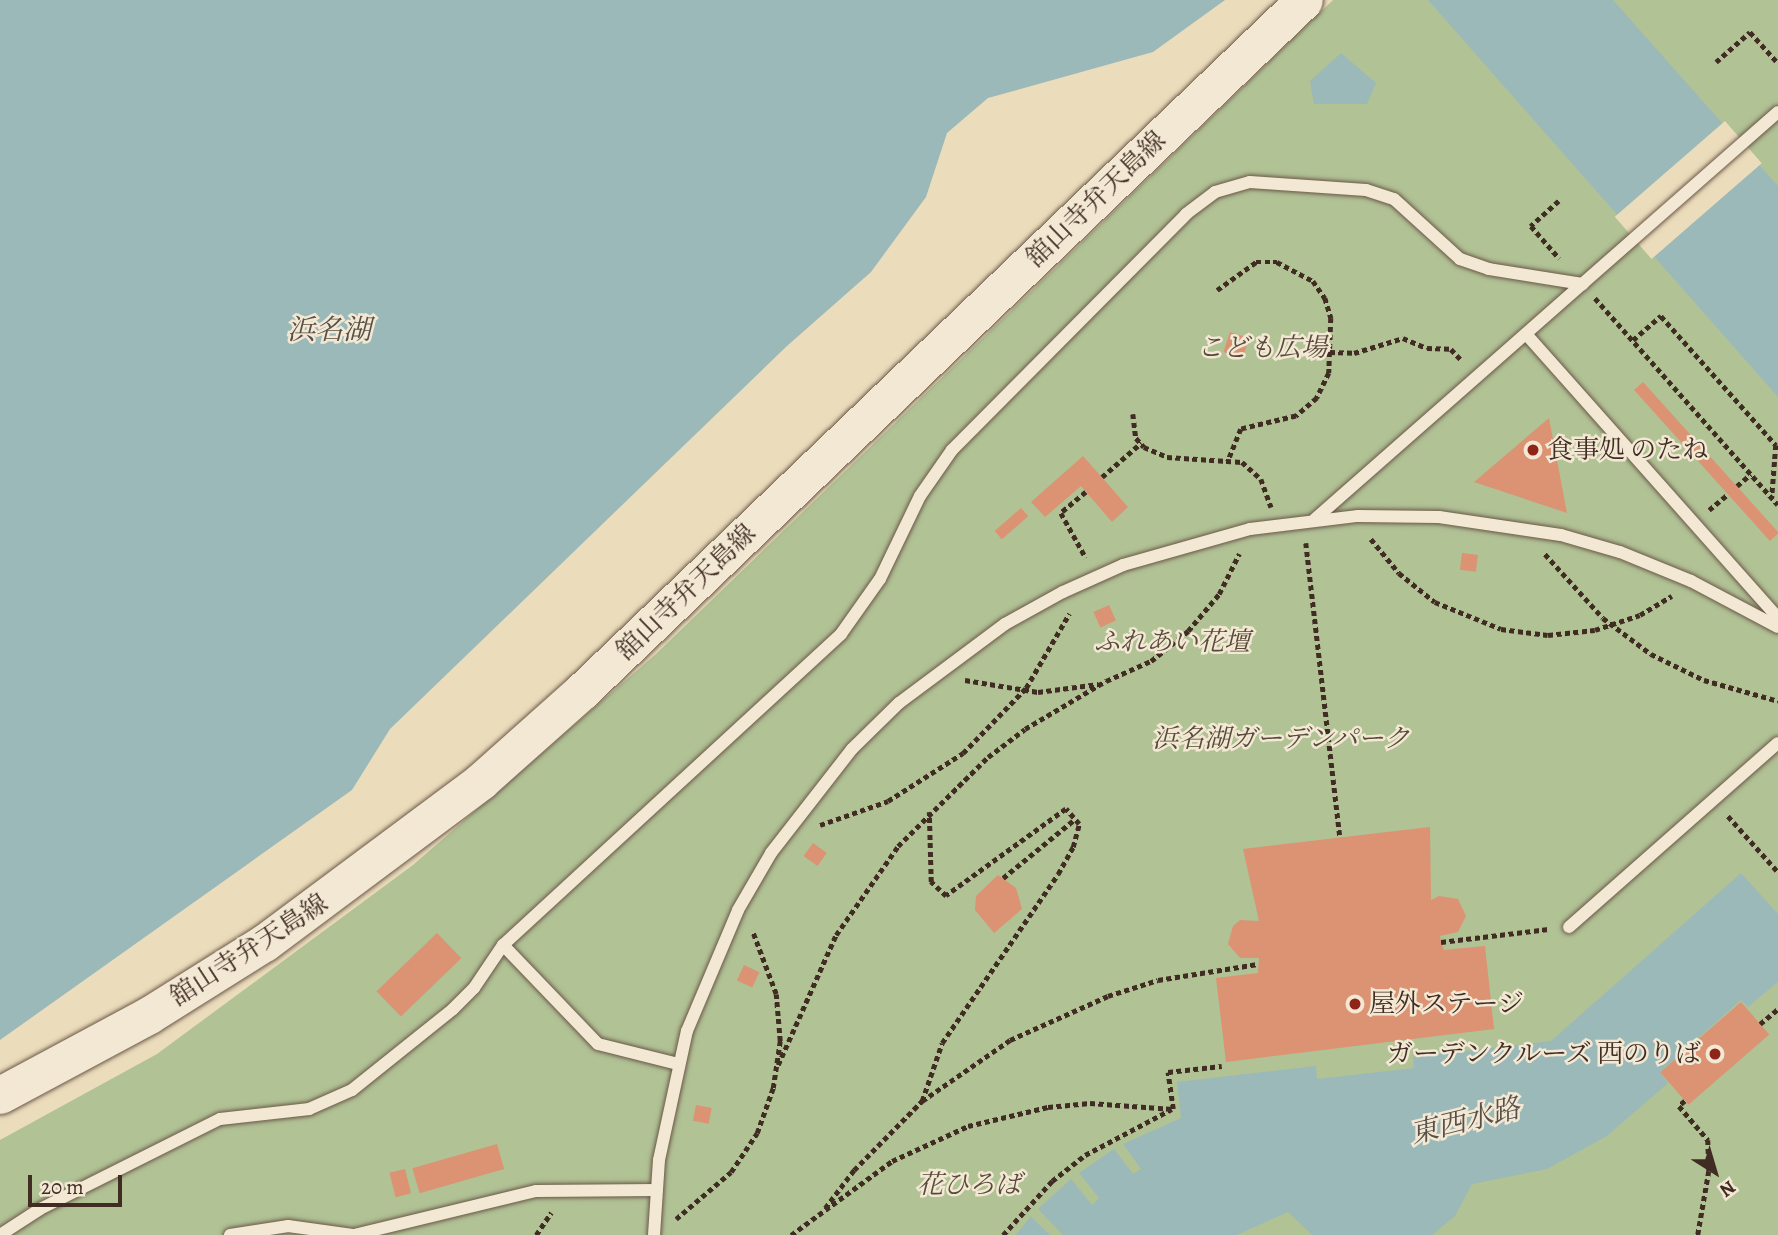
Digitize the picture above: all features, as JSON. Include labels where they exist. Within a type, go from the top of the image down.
[{"type":"main road","name":"舘山寺弁天島線","points":[[0,1095],[149,1015],[320,905],[428,824],[532,737],[1304,0]]},
{"type":"lane","points":[[1309,520],[1526,334],[1773,116]]},
{"type":"lane","points":[[0,1235],[40,1209],[220,1119],[310,1109],[352,1090],[453,1009],[474,988],[503,945],[841,634],[863,608],[920,496],[952,450],[1186,214],[1215,192],[1250,182],[1366,190],[1394,199],[1410,211],[1436,241],[1460,259],[1489,269],[1583,284]]},
{"type":"lane","points":[[1526,334],[1778,618]]},
{"type":"lane","points":[[654,1233],[657,1189],[678,1064],[710,969],[738,908],[785,833],[852,749],[941,669],[1005,624],[1081,584],[1186,544],[1247,530],[1309,520],[1358,516],[1438,517],[1529,529],[1620,552],[1692,581],[1778,627]]},
{"type":"lane","points":[[1569,927],[1778,743]]},
{"type":"lane","points":[[503,945],[598,1044],[678,1064]]},
{"type":"lane","points":[[230,1235],[288,1226],[354,1235],[536,1191],[657,1189]]},
{"type":"path","points":[[1716,62],[1750,32],[1778,63]]},
{"type":"path","points":[[1559,201],[1531,226],[1778,505]]},
{"type":"path","points":[[1217,290],[1256,262],[1297,269],[1325,298],[1331,318],[1329,373],[1317,398],[1296,416],[1241,429],[1228,461]]},
{"type":"path","points":[[1633,340],[1661,316],[1776,445],[1776,479],[1772,498]]},
{"type":"path","points":[[1330,352],[1354,353],[1403,338],[1427,348],[1451,349],[1476,377]]},
{"type":"path","points":[[1133,414],[1133,426],[1141,443],[1167,457],[1242,462],[1261,479],[1273,526]]},
{"type":"path","points":[[1102,477],[1141,443]]},
{"type":"path","points":[[1737,486],[1751,474]]},
{"type":"path","points":[[1086,492],[1062,513],[1097,577]]},
{"type":"path","points":[[1358,516],[1399,573],[1456,614],[1525,634],[1572,633],[1612,625],[1661,604],[1692,581]]},
{"type":"path","points":[[1309,520],[1340,837]]},
{"type":"path","points":[[1529,529],[1562,576],[1612,625],[1677,668],[1732,691],[1778,701]]},
{"type":"path","points":[[654,1233],[696,1205],[730,1172],[757,1133],[778,1065],[836,935],[898,846],[929,812],[1025,729],[1106,681],[1151,661],[1188,631],[1219,594],[1247,530]]},
{"type":"path","points":[[785,833],[846,818],[927,779],[997,722],[1023,691],[1051,650],[1081,584]]},
{"type":"path","points":[[941,669],[979,684],[1023,691],[1062,691],[1106,681]]},
{"type":"path","points":[[922,1101],[942,1043],[965,1003],[1073,847],[1079,824],[1066,808],[946,896],[931,882],[929,812]]},
{"type":"path","points":[[1003,878],[1075,819]]},
{"type":"path","points":[[1735,824],[1778,872]]},
{"type":"path","points":[[738,908],[762,948],[776,994],[778,1065]]},
{"type":"path","points":[[1441,942],[1569,927]]},
{"type":"path","points":[[825,1208],[870,1152],[922,1101],[1010,1040],[1070,1011],[1158,981],[1258,964]]},
{"type":"path","points":[[1760,1024],[1778,1009]]},
{"type":"path","points":[[1172,1109],[1168,1072],[1222,1066]]},
{"type":"path","points":[[1685,1101],[1679,1106],[1709,1139],[1709,1171],[1698,1235]]},
{"type":"path","points":[[791,1235],[825,1208],[917,1148],[1008,1115],[1090,1103],[1172,1109]]},
{"type":"path","points":[[1003,1235],[1052,1181],[1086,1155],[1172,1109]]},
{"type":"green space","name":"浜名湖ガーデンパーク","points":[[1333,0],[1778,0],[1778,1235],[0,1235],[0,1140],[157,1054],[413,865],[656,654]]},
{"type":"water","name":"浜名湖","points":[[0,0],[1225,0],[1153,52],[988,98],[947,133],[926,197],[871,272],[787,346],[390,729],[352,790],[0,1040]]},
{"type":"water","points":[[1428,0],[1613,0],[1778,186],[1778,397]]},
{"type":"water","points":[[1341,53],[1376,83],[1367,104],[1314,104],[1310,81]]},
{"type":"water","name":"東西水路","points":[[1741,873],[1778,914],[1778,982],[1748,1007],[1741,1000],[1660,1072],[1668,1083],[1607,1136],[1547,1169],[1472,1184],[1455,1216],[1432,1235],[1312,1235],[1288,1212],[1237,1235],[1063,1235],[1038,1209],[1071,1179],[1092,1205],[1099,1198],[1079,1173],[1114,1149],[1133,1174],[1141,1169],[1123,1144],[1181,1118],[1177,1082],[1316,1066],[1317,1079],[1414,1068],[1413,1057],[1551,1041]]},
{"type":"water","points":[[1031,1217],[1050,1235],[1016,1235]]},
{"type":"pier","points":[[1725,121],[1762,163],[1652,259],[1615,217]]},
{"type":"building","points":[[1230,332],[1249,338],[1243,358],[1224,352]]},
{"type":"building","points":[[1643,382],[1778,532],[1770,541],[1634,390]]},
{"type":"building","name":"食事処 のたね","points":[[1549,418],[1567,513],[1474,482]]},
{"type":"building","points":[[1083,456],[1128,507],[1112,522],[1081,486],[1045,517],[1031,502]]},
{"type":"building","points":[[1021,508],[1028,516],[1002,539],[995,531]]},
{"type":"building","points":[[1462,553],[1478,555],[1476,572],[1460,570]]},
{"type":"building","points":[[1109,605],[1116,621],[1100,627],[1093,612]]},
{"type":"building","points":[[1430,827],[1431,900],[1439,896],[1458,899],[1466,916],[1458,932],[1440,936],[1441,942],[1444,950],[1485,946],[1494,1029],[1226,1062],[1216,978],[1258,973],[1259,958],[1240,958],[1228,944],[1233,926],[1240,920],[1259,921],[1243,849]]},
{"type":"building","points":[[813,843],[827,853],[817,866],[804,856]]},
{"type":"building","points":[[998,875],[1016,888],[1022,909],[994,933],[975,910],[976,896]]},
{"type":"building","points":[[437,933],[461,958],[401,1017],[377,991]]},
{"type":"building","points":[[744,965],[759,972],[752,988],[737,980]]},
{"type":"building","name":"ガーデンクルーズ 西のりば","points":[[1741,1002],[1769,1034],[1688,1105],[1660,1072]]},
{"type":"building","points":[[696,1105],[712,1108],[709,1124],[693,1121]]},
{"type":"building","points":[[497,1144],[504,1169],[420,1193],[412,1168]]},
{"type":"building","points":[[405,1169],[411,1193],[396,1197],[389,1173]]},
{"type":"place","name":"食事処 のたね","points":[[1533,450]]},
{"type":"place","name":"屋外ステージ","points":[[1355,1004]]},
{"type":"place","name":"ガーデンクルーズ 西のりば","points":[[1715,1054]]},
{"type":"park label","name":"こども広場","points":[[1262,348]]},
{"type":"park label","name":"ふれあい花壇","points":[[1172,642]]},
{"type":"park label","name":"花ひろば","points":[[969,1185]]}]
